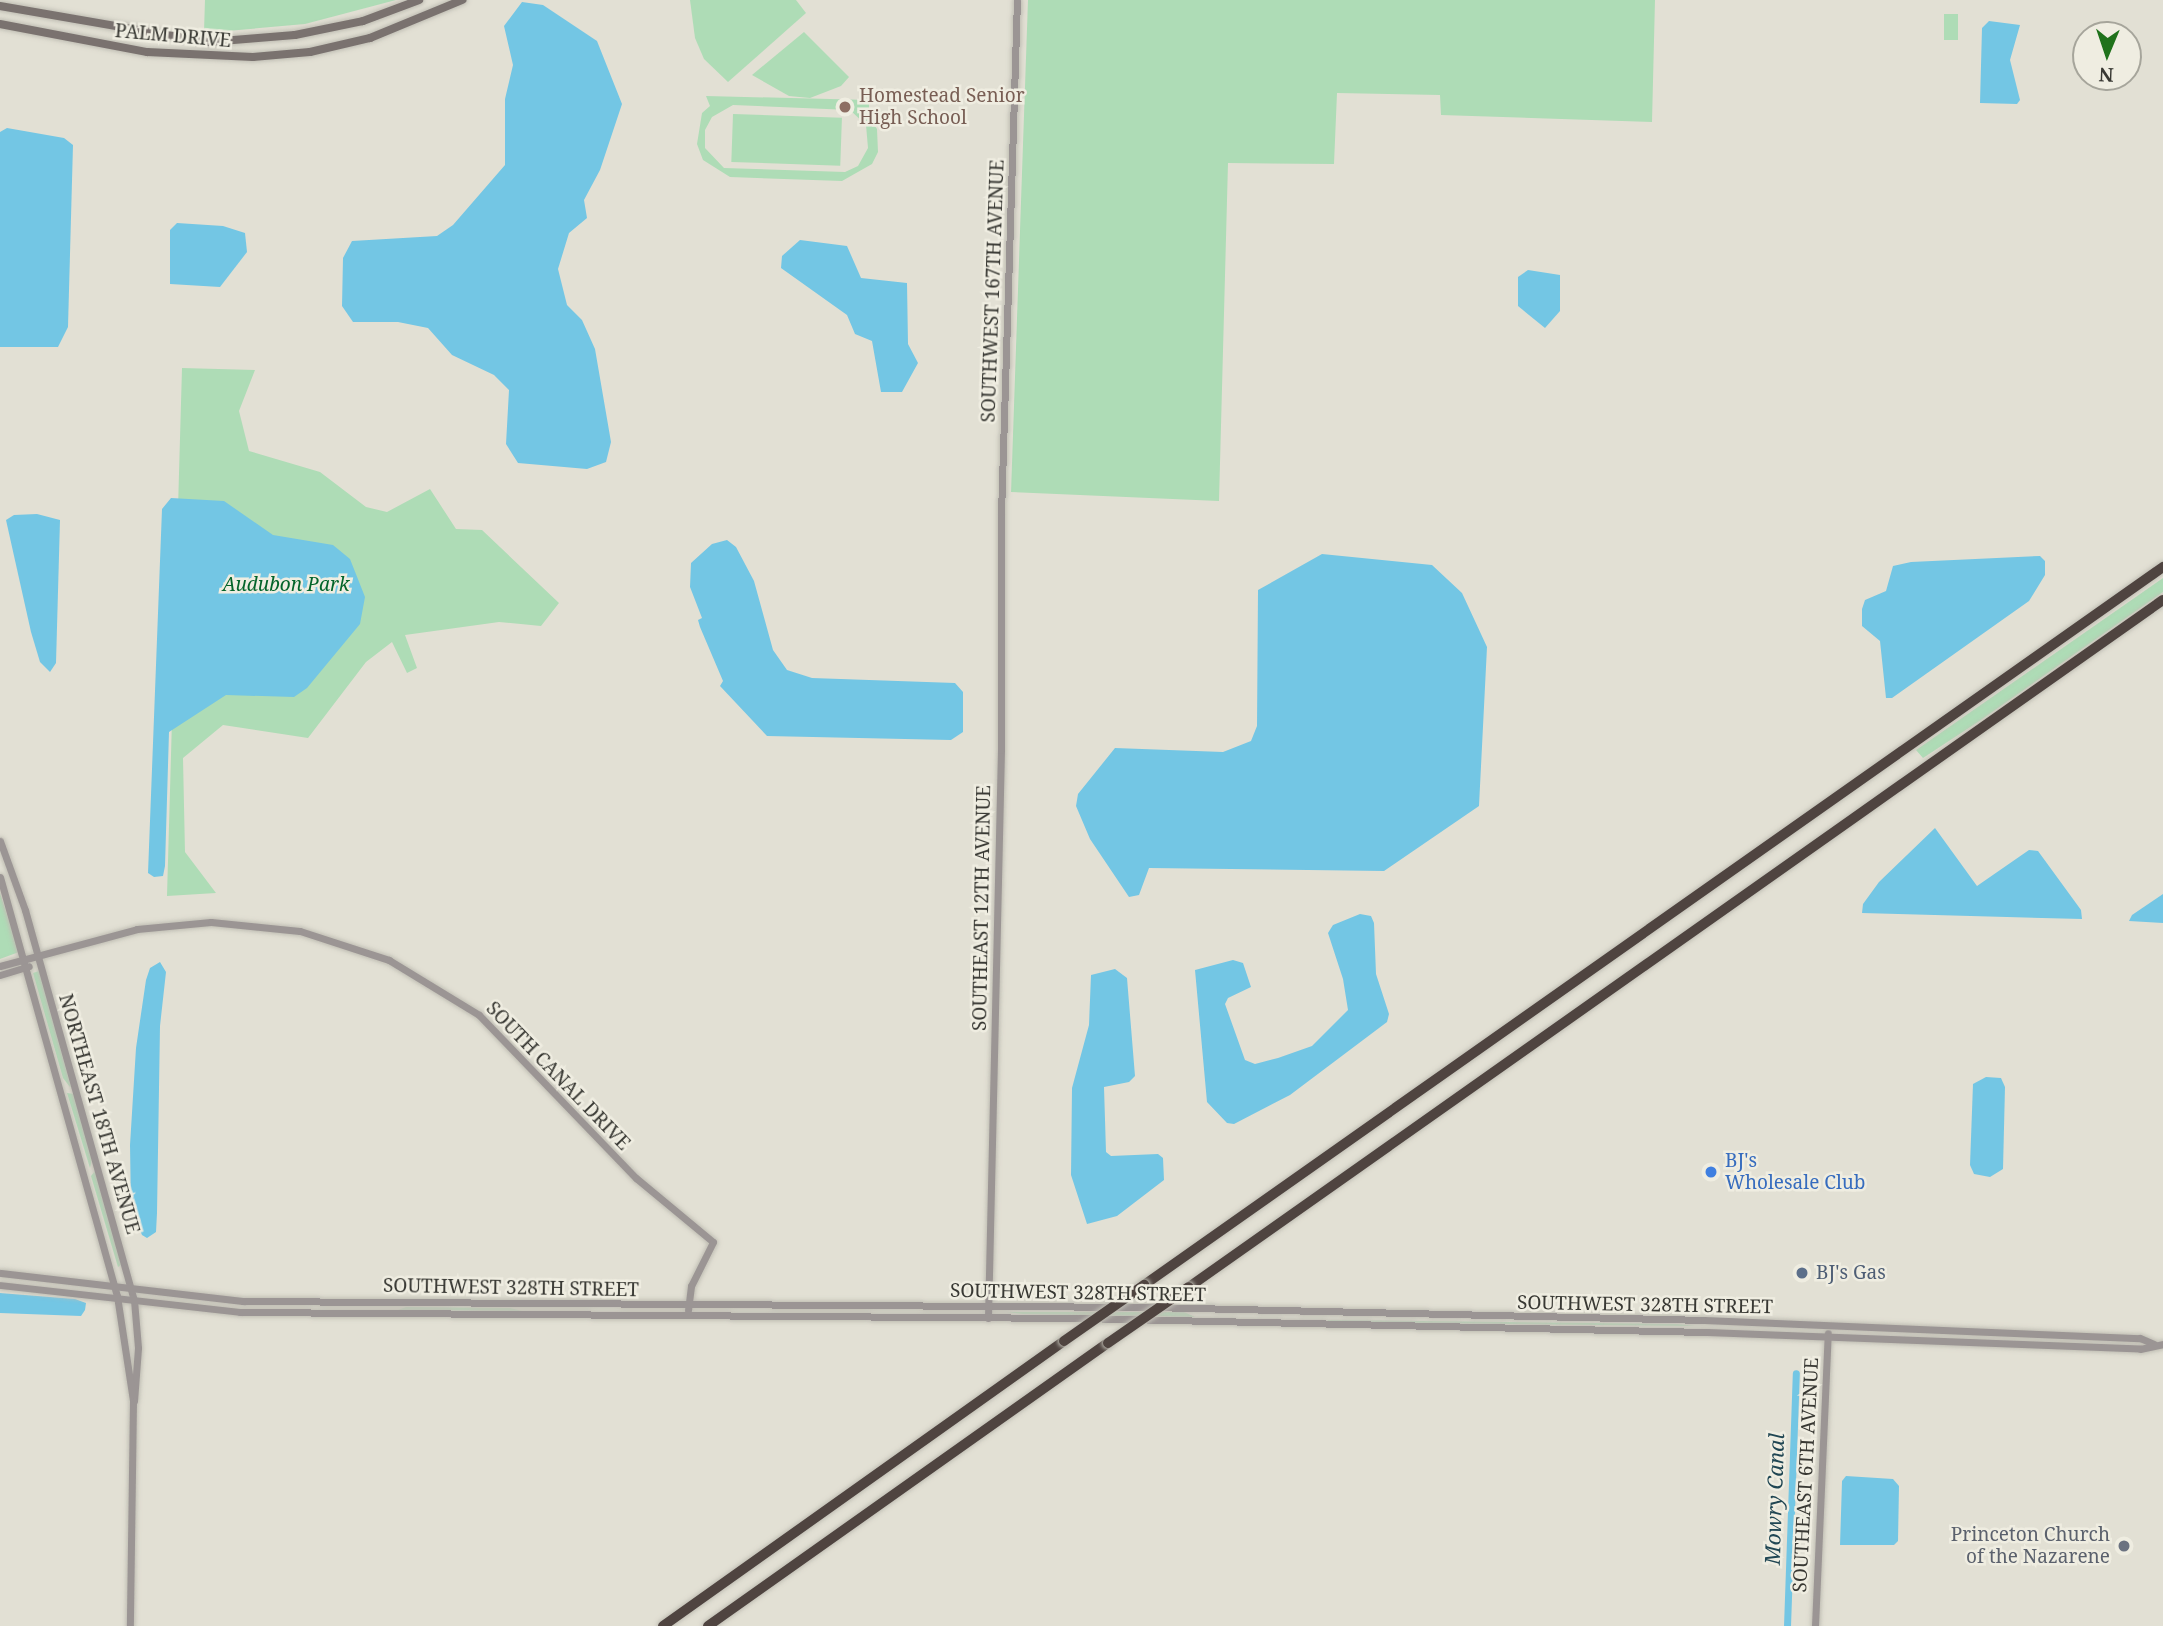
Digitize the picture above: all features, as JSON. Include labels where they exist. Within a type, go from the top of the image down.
[{"type":"highway","points":[[663,1626],[2163,566]]},
{"type":"highway","points":[[708,1626],[2163,600]]},
{"type":"main road","name":"PALM DRIVE","points":[[0,6],[209,42],[295,35],[363,21],[419,0]]},
{"type":"main road","name":"PALM DRIVE","points":[[0,24],[147,52],[253,57],[310,52],[370,38],[462,0]]},
{"type":"street","name":"SOUTHWEST 167TH AVENUE","points":[[1002,500],[1017,0]]},
{"type":"street","name":"SOUTHEAST 12TH AVENUE","points":[[988,1318],[1002,500]]},
{"type":"street","name":"NORTHEAST 18TH AVENUE","points":[[0,841],[38,955],[131,1287],[137,1324],[138,1390],[134,1401]]},
{"type":"street","name":"NORTHEAST 18TH AVENUE","points":[[0,877],[87,1175],[115,1284],[134,1401],[130,1626]]},
{"type":"street","name":"SOUTH CANAL DRIVE","points":[[0,975],[38,955],[137,929],[211,922],[300,931],[389,960],[454,997],[489,1024],[636,1178],[713,1242],[691,1286],[688,1306]]},
{"type":"street","name":"SOUTH CANAL DRIVE","points":[[0,966],[27,963]]},
{"type":"street","points":[[61,1084],[77,1092]]},
{"type":"street","points":[[87,1175],[96,1157]]},
{"type":"street","name":"SOUTHWEST 328TH STREET","points":[[0,1273],[115,1284],[243,1301],[989,1307],[1828,1325],[2140,1338],[2159,1344]]},
{"type":"street","name":"SOUTHWEST 328TH STREET","points":[[0,1285],[117,1296],[240,1312],[687,1318],[988,1318],[1828,1336],[2140,1349],[2159,1344]]},
{"type":"street","points":[[687,1318],[688,1306]]},
{"type":"street","points":[[121,1325],[137,1324]]},
{"type":"street","name":"SOUTHEAST 6TH AVENUE","points":[[1815,1626],[1828,1325]]},
{"type":"green space","points":[[205,0],[396,0],[305,24],[204,31]]},
{"type":"green space","points":[[690,0],[796,0],[806,13],[728,82],[704,59],[695,38]]},
{"type":"green space","points":[[1028,0],[1655,0],[1652,122],[1441,115],[1440,95],[1337,93],[1334,164],[1228,163],[1219,501],[1011,492]]},
{"type":"green space","points":[[1944,14],[1958,14],[1958,40],[1944,40]]},
{"type":"green space","points":[[804,32],[849,77],[841,86],[810,98],[789,96],[752,75]]},
{"type":"green space","points":[[706,96],[869,100],[869,109],[863,109],[877,129],[878,152],[872,164],[842,181],[730,177],[703,160],[697,144],[702,113],[710,106]],"holes":[[[733,105],[850,110],[866,125],[868,148],[858,166],[845,172],[724,168],[705,148],[705,130],[712,117]]]},
{"type":"green space","points":[[733,114],[842,118],[840,166],[731,162]]},
{"type":"green space","name":"Audubon Park","points":[[182,368],[255,370],[239,411],[249,451],[320,472],[366,507],[387,512],[430,489],[456,529],[482,530],[559,603],[541,626],[499,622],[405,635],[417,668],[407,673],[392,642],[366,662],[308,738],[223,725],[183,758],[185,852],[216,893],[167,896]]},
{"type":"green space","points":[[2163,578],[2163,592],[1978,722],[1923,758],[1916,750]]},
{"type":"green space","points":[[0,893],[19,952],[0,959]]},
{"type":"green space","points":[[39,971],[71,1087],[63,1078],[33,973]]},
{"type":"green space","points":[[67,1093],[74,1094],[92,1159],[90,1168]]},
{"type":"green space","points":[[95,1171],[121,1265],[118,1267],[91,1176]]},
{"type":"green space","points":[[406,1307],[510,1308],[522,1311],[398,1310]]},
{"type":"green space","points":[[1007,1312],[1184,1312],[1195,1317],[1023,1314]]},
{"type":"green space","points":[[1328,1322],[1677,1324],[1695,1326]]},
{"type":"water","points":[[522,2],[543,5],[597,41],[622,104],[600,170],[584,200],[587,218],[569,233],[558,269],[567,305],[582,320],[595,349],[611,442],[606,462],[587,469],[518,463],[506,444],[509,390],[494,375],[452,355],[428,328],[398,322],[353,322],[342,306],[343,258],[352,241],[437,236],[453,225],[505,165],[505,99],[513,65],[504,26]]},
{"type":"water","points":[[1989,21],[2020,25],[2010,60],[2020,100],[2017,104],[1980,103],[1982,28]]},
{"type":"water","points":[[7,128],[64,138],[73,145],[68,327],[58,347],[0,347],[0,132]]},
{"type":"water","points":[[177,223],[223,226],[245,233],[247,252],[220,287],[170,284],[170,230]]},
{"type":"water","points":[[800,240],[847,246],[861,278],[907,283],[908,344],[918,363],[902,392],[881,392],[872,341],[855,334],[847,315],[781,268],[782,256]]},
{"type":"water","points":[[1528,270],[1560,275],[1560,311],[1545,328],[1518,306],[1518,277]]},
{"type":"water","points":[[171,498],[224,501],[273,535],[333,545],[350,559],[365,597],[360,624],[307,688],[294,697],[226,695],[169,732],[165,866],[163,876],[154,877],[148,873],[162,509]]},
{"type":"water","points":[[37,514],[60,520],[56,663],[50,672],[40,662],[31,632],[6,520],[14,515]]},
{"type":"water","points":[[727,540],[736,547],[754,581],[773,650],[787,670],[812,678],[955,683],[963,692],[963,732],[951,740],[767,736],[720,686],[723,681],[700,627],[698,620],[702,618],[690,587],[691,563],[712,544]]},
{"type":"water","points":[[1322,554],[1432,565],[1462,593],[1487,647],[1479,806],[1384,871],[1149,868],[1139,895],[1129,897],[1090,839],[1076,806],[1078,794],[1115,748],[1223,752],[1251,741],[1257,726],[1258,590]]},
{"type":"water","points":[[2040,556],[2045,561],[2045,575],[2029,601],[1892,698],[1886,698],[1880,641],[1862,626],[1862,609],[1865,600],[1886,591],[1893,566],[1911,562]]},
{"type":"water","points":[[1935,828],[1977,886],[2029,850],[2038,851],[2081,910],[2082,919],[1862,913],[1863,904],[1879,882]]},
{"type":"water","points":[[2163,894],[2163,923],[2129,921],[2132,915]]},
{"type":"water","points":[[1360,914],[1371,916],[1374,923],[1376,974],[1389,1014],[1387,1022],[1290,1095],[1234,1124],[1227,1123],[1207,1102],[1195,970],[1233,960],[1243,963],[1251,987],[1228,998],[1225,1004],[1245,1060],[1255,1064],[1278,1058],[1312,1046],[1348,1010],[1343,979],[1328,933],[1333,925]]},
{"type":"water","points":[[160,962],[166,972],[160,1026],[157,1213],[156,1232],[147,1238],[142,1235],[131,1208],[130,1145],[136,1048],[146,980],[150,968]]},
{"type":"water","points":[[1115,969],[1127,978],[1135,1076],[1129,1082],[1104,1087],[1106,1152],[1111,1156],[1158,1154],[1163,1158],[1164,1180],[1117,1216],[1087,1224],[1071,1175],[1072,1088],[1089,1025],[1091,975]]},
{"type":"water","points":[[1986,1077],[2001,1078],[2005,1087],[2003,1169],[1990,1177],[1974,1174],[1970,1165],[1973,1084]]},
{"type":"water","points":[[0,1293],[75,1299],[86,1303],[85,1310],[81,1316],[0,1313]]},
{"type":"water","points":[[1846,1476],[1893,1479],[1899,1486],[1898,1541],[1894,1545],[1840,1545],[1842,1481]]},
{"type":"waterway","name":"Mowry Canal","points":[[1787,1626],[1796,1373]]},
{"type":"place","name":"Homestead Senior High School","points":[[845,107]]},
{"type":"place","name":"BJ's Wholesale Club","points":[[1711,1172]]},
{"type":"place","name":"BJ's Gas","points":[[1802,1273]]},
{"type":"place","name":"Princeton Church of the Nazarene","points":[[2124,1546]]}]
